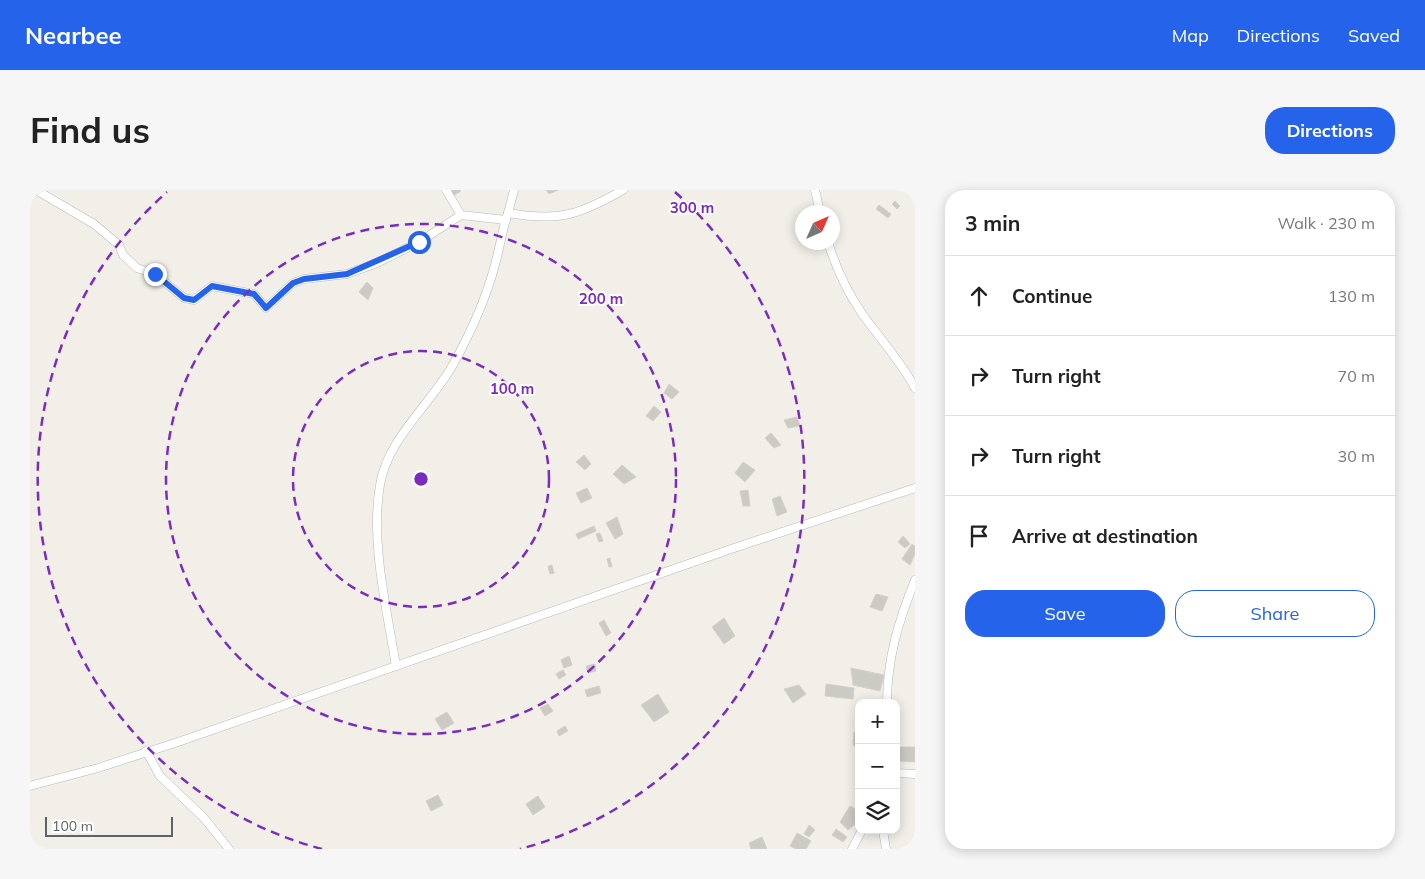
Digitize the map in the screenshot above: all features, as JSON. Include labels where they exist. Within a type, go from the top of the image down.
[{"type":"street","points":[[36,190],[94,224],[119,245],[123,255],[137,268],[155,274],[184,298],[194,300],[212,286],[254,294],[266,308],[293,283],[304,279],[347,274],[377,263],[419,242],[461,215],[533,217],[573,214],[623,190]]},
{"type":"street","points":[[446,190],[461,215]]},
{"type":"street","points":[[396,666],[378,534],[379,485],[394,446],[437,390],[468,336],[495,265],[514,190]]},
{"type":"street","points":[[815,190],[818,205]]},
{"type":"street","points":[[831,250],[845,288],[901,364],[915,388]]},
{"type":"street","points":[[30,786],[98,768],[915,488]]},
{"type":"street","points":[[886,699],[889,662],[894,636],[914,583]]},
{"type":"street","points":[[146,751],[160,776],[204,818],[229,849]]},
{"type":"street","points":[[900,773],[915,774]]},
{"type":"street","points":[[852,849],[860,834]]},
{"type":"street","points":[[884,834],[886,849]]},
{"type":"building","points":[[451,190],[460,190],[461,191],[453,196]]},
{"type":"building","points":[[546,190],[558,190],[549,194]]},
{"type":"building","points":[[895,201],[900,206],[897,209],[892,204]]},
{"type":"building","points":[[879,205],[891,214],[888,218],[876,209]]},
{"type":"building","points":[[367,282],[373,288],[368,300],[359,292]]},
{"type":"building","points":[[669,384],[679,392],[672,399],[664,393]]},
{"type":"building","points":[[654,406],[661,412],[653,421],[646,416]]},
{"type":"building","points":[[797,417],[800,426],[788,428],[784,420]]},
{"type":"building","points":[[771,433],[781,445],[774,448],[765,438]]},
{"type":"building","points":[[584,455],[591,464],[585,470],[576,462]]},
{"type":"building","points":[[743,462],[755,470],[745,482],[735,473]]},
{"type":"building","points":[[622,465],[636,477],[624,484],[613,474]]},
{"type":"building","points":[[587,488],[592,498],[581,503],[576,493]]},
{"type":"building","points":[[748,490],[750,506],[743,506],[740,491]]},
{"type":"building","points":[[780,496],[787,512],[777,516],[772,499]]},
{"type":"building","points":[[617,517],[623,534],[615,539],[606,523]]},
{"type":"building","points":[[594,526],[596,531],[578,539],[576,534]]},
{"type":"building","points":[[600,533],[603,541],[599,542],[596,534]]},
{"type":"building","points":[[903,536],[910,544],[905,548],[898,542]]},
{"type":"building","points":[[912,544],[915,546],[915,554],[910,565],[902,559]]},
{"type":"building","points":[[610,558],[612,567],[609,567],[607,559]]},
{"type":"building","points":[[552,565],[554,573],[550,574],[548,566]]},
{"type":"building","points":[[876,594],[888,597],[882,611],[870,607]]},
{"type":"building","points":[[724,618],[735,636],[724,644],[712,627]]},
{"type":"building","points":[[604,620],[611,633],[606,636],[599,623]]},
{"type":"building","points":[[569,656],[572,665],[564,668],[561,660]]},
{"type":"building","points":[[595,664],[596,671],[588,673],[586,666]]},
{"type":"building","points":[[851,668],[884,675],[880,691],[853,685]]},
{"type":"building","points":[[563,670],[566,675],[559,679],[556,674]]},
{"type":"building","points":[[826,684],[854,688],[853,699],[825,696]]},
{"type":"building","points":[[799,685],[806,694],[793,703],[784,689]]},
{"type":"building","points":[[599,686],[601,693],[587,697],[585,690]]},
{"type":"building","points":[[658,694],[669,712],[654,722],[641,705]]},
{"type":"building","points":[[548,704],[553,711],[545,716],[540,708]]},
{"type":"building","points":[[447,712],[454,723],[442,730],[435,719]]},
{"type":"building","points":[[565,726],[568,731],[559,736],[557,731]]},
{"type":"building","points":[[854,732],[855,732],[855,745],[853,745]]},
{"type":"building","points":[[900,747],[915,747],[915,762],[900,761]]},
{"type":"building","points":[[438,795],[443,805],[431,811],[426,801]]},
{"type":"building","points":[[538,796],[545,807],[533,815],[526,804]]},
{"type":"building","points":[[850,806],[855,809],[855,824],[848,830],[840,822]]},
{"type":"building","points":[[809,825],[815,830],[809,837],[804,834]]},
{"type":"building","points":[[836,829],[847,837],[843,842],[832,835]]},
{"type":"building","points":[[797,833],[811,841],[806,849],[796,849],[790,846]]},
{"type":"building","points":[[762,837],[767,849],[751,849],[749,843]]},
{"type":"route","points":[[155,274],[184,298],[194,300],[212,286],[254,294],[266,308],[293,283],[304,279],[347,274],[377,263],[419,242]]}]
